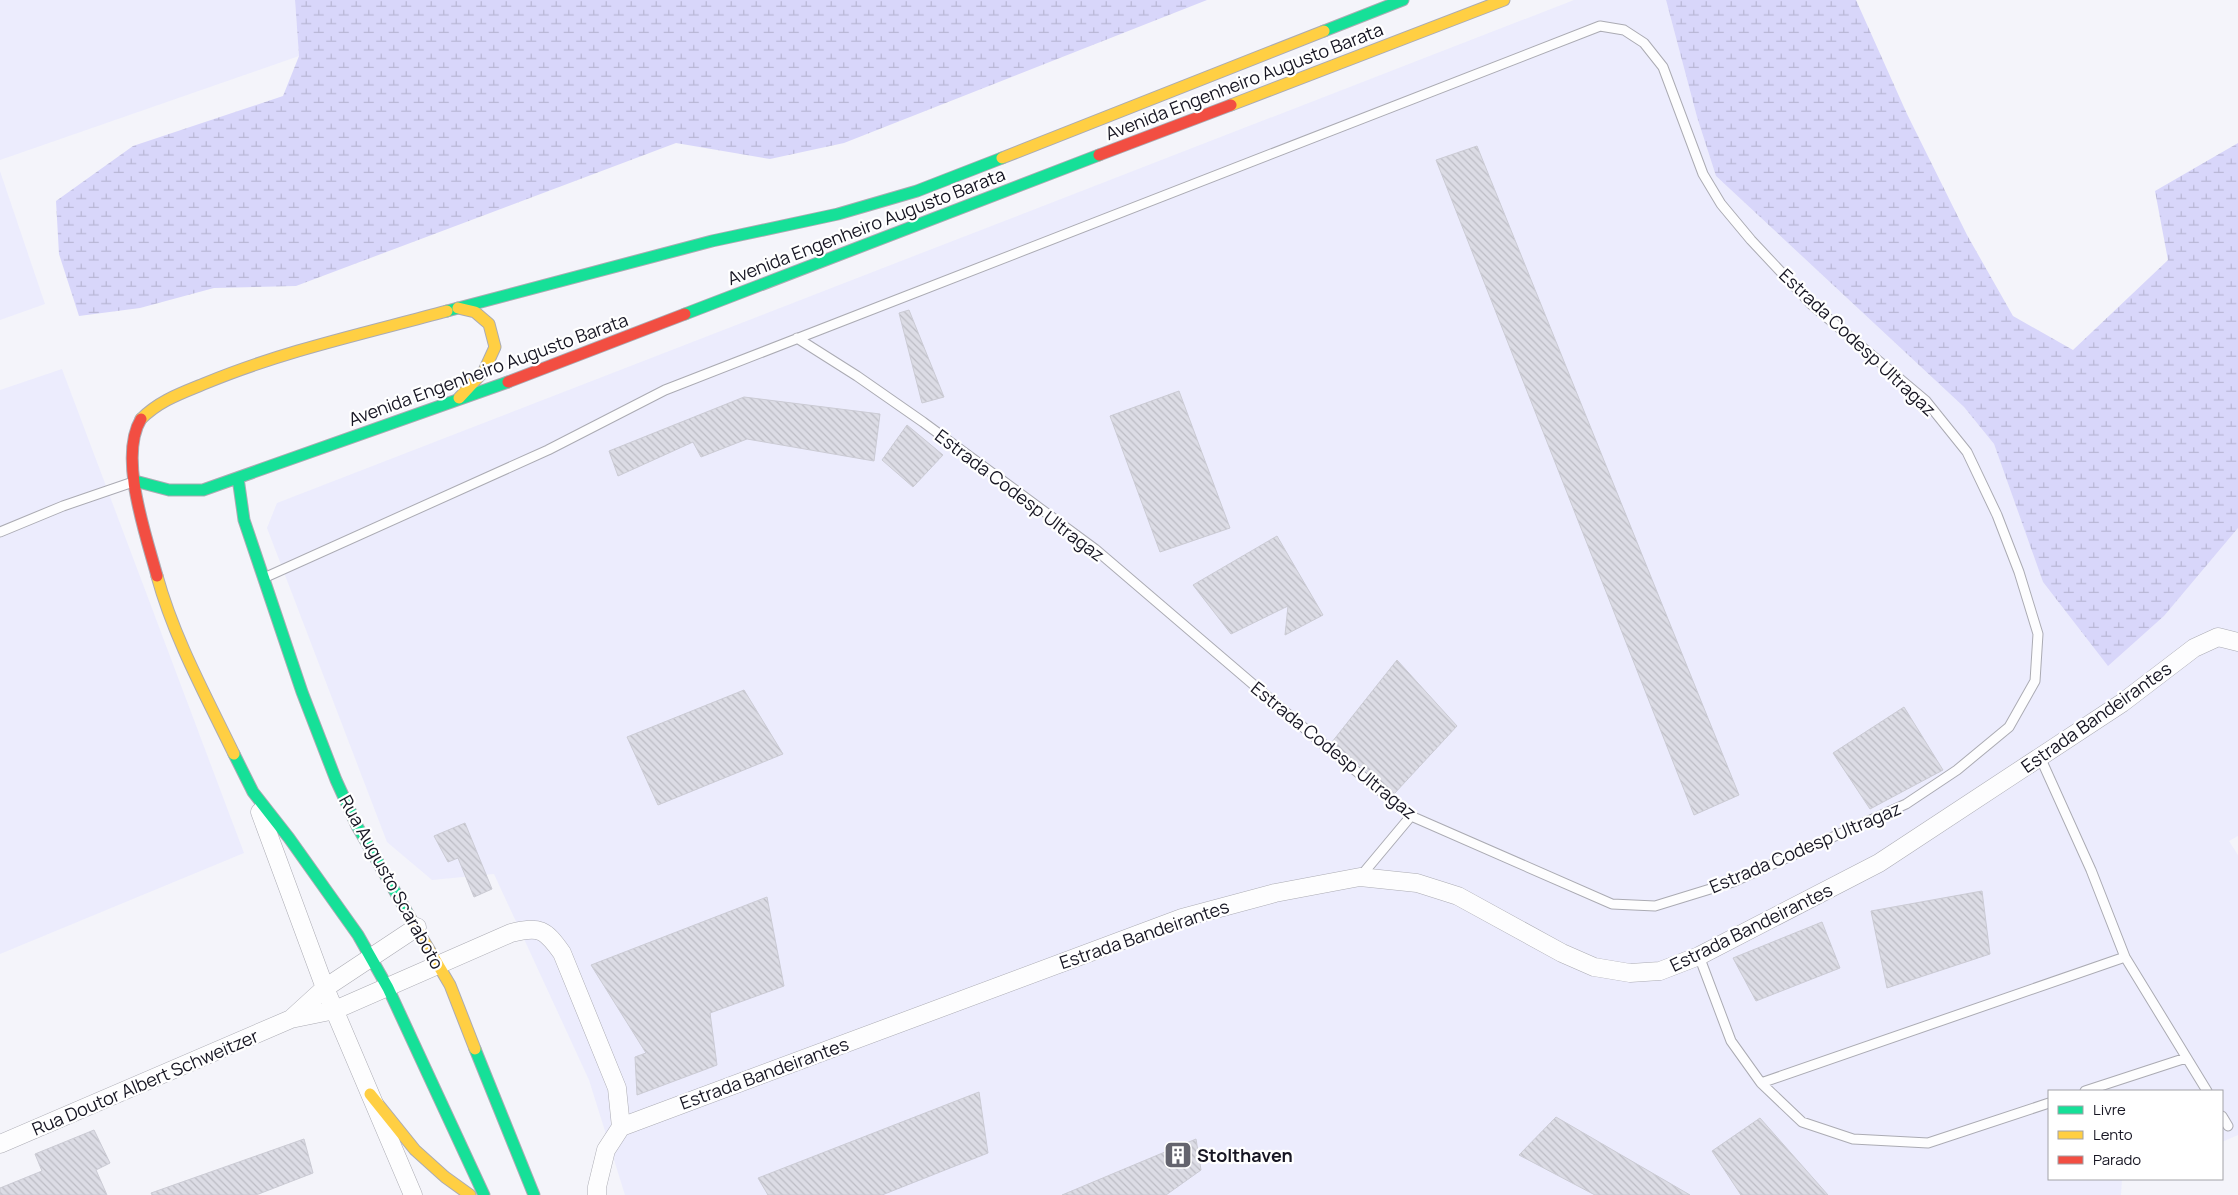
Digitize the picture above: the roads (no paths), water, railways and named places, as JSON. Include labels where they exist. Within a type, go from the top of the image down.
[{"type":"main road","name":"Avenida Engenheiro Augusto Barata","points":[[1403,0],[918,191],[838,214],[712,241],[251,364],[188,390],[153,407],[140,420],[133,435],[131,449],[132,467],[136,481],[155,488],[181,492],[203,490],[455,402],[1504,0]]},
{"type":"main road","points":[[455,402],[484,371],[495,348],[489,324],[475,312],[458,308]]},
{"type":"main road","name":"Rua Augusto Scaraboto","points":[[238,478],[244,520],[308,710],[336,780],[357,826],[450,985],[534,1195]]},
{"type":"main road","points":[[136,481],[143,523],[163,598],[188,658],[253,792],[315,874],[371,956],[388,988],[484,1195]]},
{"type":"main road","points":[[370,1094],[415,1150],[445,1177],[470,1195]]},
{"type":"street","name":"Estrada Bandeirantes","points":[[621,1127],[1182,918],[1275,893],[1360,877],[1417,883],[1458,896],[1562,953],[1594,967],[1630,974],[1660,971],[1699,956],[1879,863],[2140,690],[2194,648],[2218,637],[2238,642]]},
{"type":"street","points":[[253,792],[325,988],[413,1195]]},
{"type":"street","name":"Rua Doutor Albert Schweitzer","points":[[291,1020],[325,988],[417,927]]},
{"type":"street","name":"Rua Doutor Albert Schweitzer","points":[[0,1144],[291,1020],[335,1010],[388,988],[438,963],[511,933],[537,928],[549,935],[562,953],[617,1088],[621,1127]]},
{"type":"street","points":[[597,1195],[597,1187],[606,1150],[621,1127]]},
{"type":"lane","name":"Estrada Codesp Ultragaz","points":[[1600,26],[1624,30],[1644,43],[1663,67],[1704,174],[1721,204],[1751,240],[1811,304],[1926,400],[1967,452],[2000,523],[2019,572],[2038,634],[2035,681],[2009,727],[1957,770],[1906,804],[1733,882],[1655,906],[1612,904],[1411,816],[1330,751],[1095,550],[923,422],[857,376],[797,338],[1392,109],[1600,26]]},
{"type":"lane","points":[[264,578],[548,450],[665,390],[797,338]]},
{"type":"lane","points":[[0,532],[63,506],[136,481]]},
{"type":"lane","points":[[2040,757],[2091,870],[2125,957],[2206,1090]]},
{"type":"lane","points":[[1360,877],[1411,816]]},
{"type":"lane","points":[[1699,956],[1731,1041],[1760,1083],[1802,1122],[1853,1139],[1928,1143],[2048,1103]]},
{"type":"lane","points":[[1760,1083],[2125,957]]},
{"type":"lane","points":[[2088,1090],[2186,1058]]},
{"type":"lane","points":[[2223,1118],[2228,1126]]},
{"type":"place","name":"Stolthaven","points":[[1178,1155]]}]
